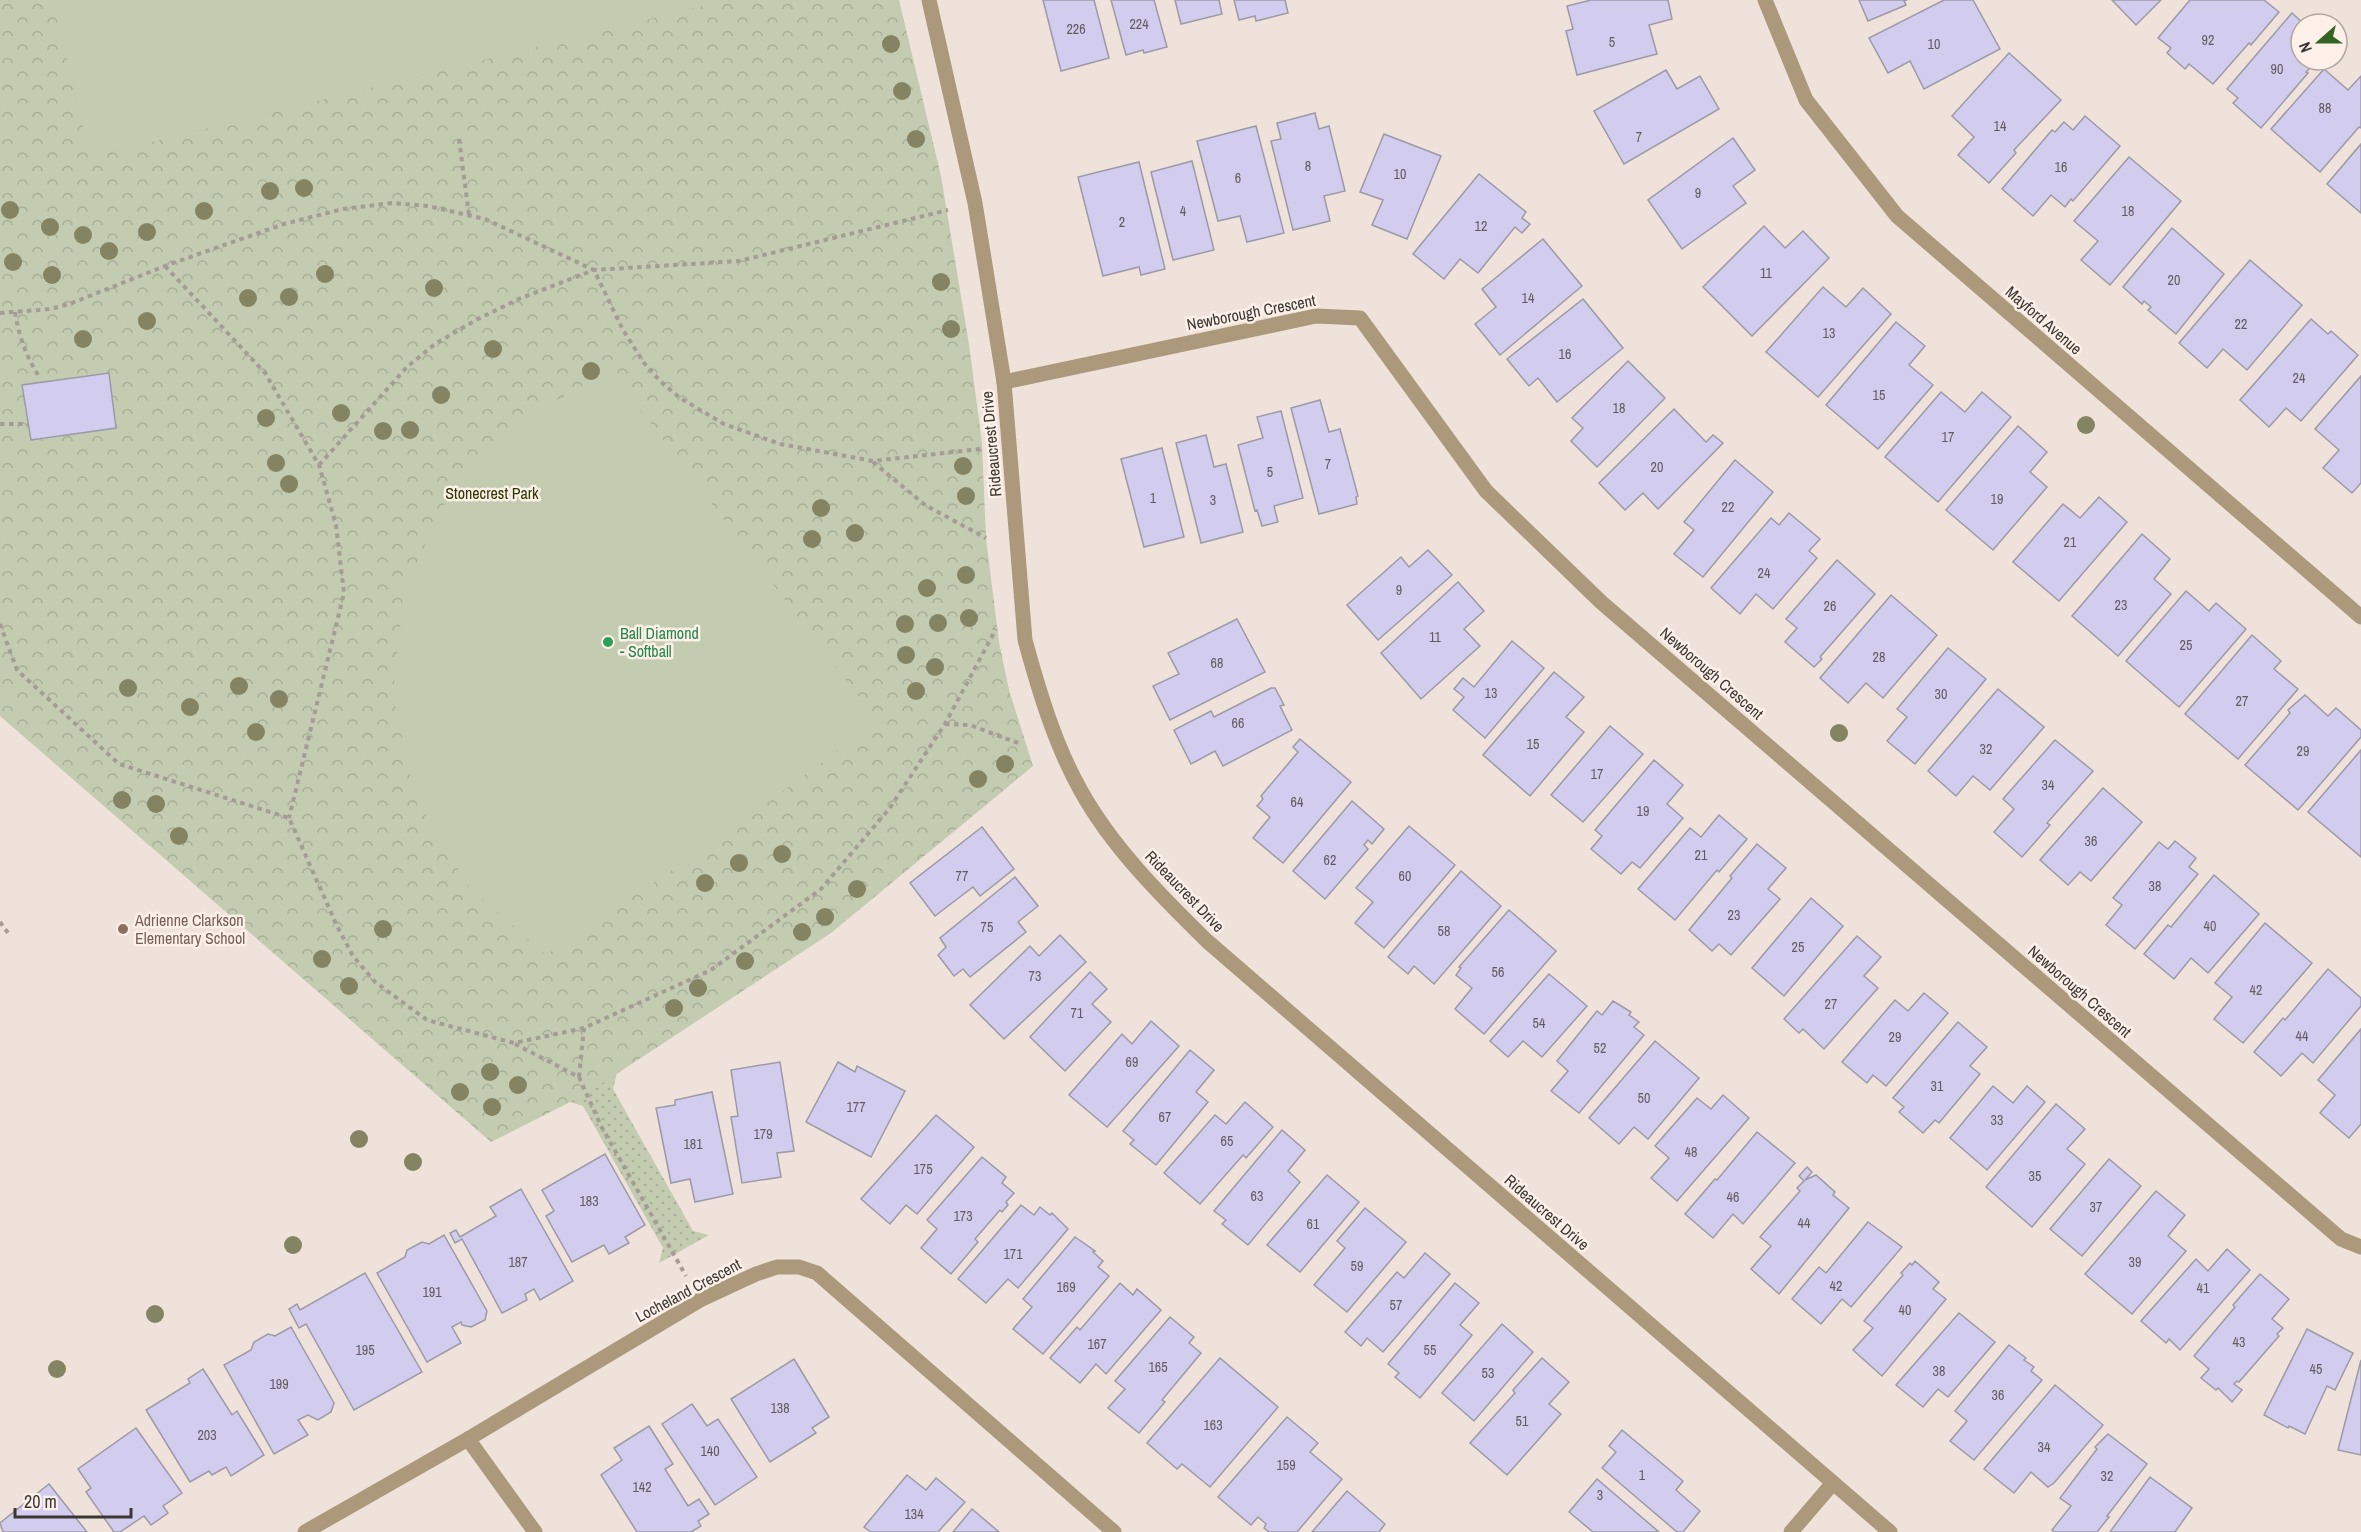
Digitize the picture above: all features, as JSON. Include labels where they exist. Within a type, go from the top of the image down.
[{"type":"street","name":"Rideaucrest Drive","points":[[929,0],[975,203],[1004,382],[1025,640],[1036,681],[1081,791],[1132,864],[1174,909],[1216,948],[1890,1532]]},
{"type":"street","name":"Mayford Avenue","points":[[1765,0],[1806,100],[1897,216],[2361,618]]},
{"type":"street","name":"Newborough Crescent","points":[[1004,382],[1316,316],[1360,318],[1486,491],[1601,602],[2341,1239],[2361,1247]]},
{"type":"street","name":"Locheland Crescent","points":[[305,1532],[468,1439],[700,1300],[756,1274],[777,1267],[799,1267],[817,1273],[1114,1532]]},
{"type":"street","points":[[468,1439],[535,1532]]},
{"type":"street","points":[[1791,1532],[1833,1483]]},
{"type":"path","points":[[459,139],[469,215]]},
{"type":"path","points":[[0,313],[51,309],[72,303],[165,266],[284,224],[343,209],[392,203],[428,206],[485,219],[594,270],[623,330],[644,363],[680,398],[724,424],[780,444],[873,461],[1010,447]]},
{"type":"path","points":[[319,465],[406,367],[435,344],[511,303],[594,270],[739,261],[975,203]]},
{"type":"path","points":[[165,266],[265,373],[319,465],[336,525],[344,593],[289,818],[337,926],[353,956],[375,982],[427,1020],[514,1043],[579,1077]]},
{"type":"path","points":[[15,312],[19,336],[27,358],[39,378]]},
{"type":"path","points":[[0,424],[28,424]]},
{"type":"path","points":[[873,461],[925,505],[986,538]]},
{"type":"path","points":[[514,1043],[584,1028],[711,970],[821,889],[888,808],[945,724],[996,628],[1022,612]]},
{"type":"path","points":[[0,624],[18,670],[119,764],[289,818]]},
{"type":"path","points":[[945,724],[970,725],[1018,743]]},
{"type":"path","points":[[0,922],[8,933]]},
{"type":"path","points":[[584,1028],[579,1077],[601,1126],[700,1300]]},
{"type":"green space","name":"Stonecrest Park","points":[[0,0],[899,0],[941,176],[969,344],[982,444],[986,538],[999,642],[1009,690],[1033,766],[831,933],[586,1094],[491,1142],[0,716]]},
{"type":"green space","points":[[52,0],[727,0],[91,157]]},
{"type":"green space","name":"Ball Diamond - Softball","points":[[611,371],[877,721],[733,829],[546,955],[468,886],[415,796],[393,694],[404,590],[448,496],[520,420]]},
{"type":"green space","points":[[617,1073],[613,1089],[693,1231],[709,1235],[659,1263],[663,1248],[583,1106],[567,1101]]},
{"type":"building","points":[[1043,0],[1094,0],[1109,58],[1061,71]]},
{"type":"building","points":[[1111,0],[1154,0],[1167,47],[1126,55]]},
{"type":"building","points":[[1175,0],[1219,0],[1222,14],[1181,24]]},
{"type":"building","points":[[1234,0],[1285,0],[1288,13],[1256,21],[1255,16],[1239,20]]},
{"type":"building","points":[[1591,0],[1668,0],[1672,19],[1649,25],[1657,54],[1577,75],[1566,31],[1573,29],[1567,6]]},
{"type":"building","points":[[1859,0],[1907,0],[1904,1],[1906,5],[1868,21]]},
{"type":"building","points":[[1944,0],[1973,0],[2000,49],[1924,89],[1910,61],[1888,73],[1869,38]]},
{"type":"building","points":[[2112,0],[2161,0],[2136,25]]},
{"type":"building","points":[[2190,0],[2264,0],[2279,12],[2213,84],[2189,64],[2185,69],[2167,53],[2171,48],[2158,38]]},
{"type":"building","points":[[2289,17],[2289,72],[2308,73],[2261,128],[2233,103],[2238,98],[2227,89]]},
{"type":"building","points":[[2009,53],[2061,100],[2014,150],[2016,153],[1989,183],[1958,155],[1974,137],[1952,116]]},
{"type":"building","points":[[1666,70],[1677,89],[1700,76],[1719,109],[1624,164],[1594,111]]},
{"type":"building","points":[[2321,72],[2327,72],[2348,90],[2361,76],[2361,128],[2359,127],[2320,172],[2271,129]]},
{"type":"building","points":[[1315,113],[1319,129],[1329,126],[1345,191],[1324,196],[1330,221],[1293,230],[1271,141],[1281,139],[1277,123]]},
{"type":"building","points":[[2085,116],[2120,146],[2073,201],[2071,199],[2065,207],[2051,195],[2033,216],[2002,189],[2052,130],[2055,132],[2064,122],[2073,130]]},
{"type":"building","points":[[1256,126],[1284,233],[1247,242],[1240,216],[1218,221],[1197,141]]},
{"type":"building","points":[[1384,134],[1441,156],[1407,239],[1372,225],[1383,200],[1360,192]]},
{"type":"building","points":[[1733,138],[1755,170],[1733,186],[1746,203],[1682,249],[1648,200]]},
{"type":"building","points":[[2361,144],[2361,213],[2327,184]]},
{"type":"building","points":[[2129,157],[2181,201],[2110,285],[2081,260],[2098,241],[2074,221]]},
{"type":"building","points":[[1192,161],[1214,250],[1173,260],[1151,172]]},
{"type":"building","points":[[1139,162],[1165,269],[1141,275],[1139,267],[1103,276],[1078,177]]},
{"type":"building","points":[[1479,174],[1526,212],[1522,218],[1530,224],[1522,233],[1515,227],[1478,273],[1460,259],[1444,279],[1413,254]]},
{"type":"building","points":[[1764,226],[1785,248],[1803,231],[1829,258],[1752,336],[1703,287]]},
{"type":"building","points":[[2172,228],[2224,274],[2176,334],[2148,310],[2151,307],[2144,301],[2142,304],[2123,287]]},
{"type":"building","points":[[1543,239],[1582,286],[1500,355],[1475,324],[1496,307],[1482,289]]},
{"type":"building","points":[[2250,260],[2302,305],[2247,370],[2223,349],[2207,368],[2179,343]]},
{"type":"building","points":[[1823,287],[1846,307],[1863,288],[1891,314],[1818,397],[1766,352]]},
{"type":"building","points":[[1583,299],[1623,348],[1557,402],[1538,378],[1529,386],[1507,359]]},
{"type":"building","points":[[2311,319],[2328,334],[2331,331],[2358,355],[2301,421],[2286,408],[2269,427],[2240,400]]},
{"type":"building","points":[[1896,322],[1925,346],[1909,365],[1933,385],[1878,449],[1826,405]]},
{"type":"building","points":[[1628,361],[1665,398],[1597,467],[1571,441],[1583,428],[1572,418]]},
{"type":"building","points":[[109,373],[116,428],[31,440],[22,385]]},
{"type":"building","points":[[2361,376],[2361,483],[2352,493],[2323,468],[2339,450],[2315,429]]},
{"type":"building","points":[[1941,392],[1965,412],[1982,392],[2011,417],[1938,502],[1885,457]]},
{"type":"building","points":[[1320,400],[1329,432],[1340,429],[1358,496],[1356,497],[1357,504],[1319,514],[1291,408]]},
{"type":"building","points":[[1674,409],[1706,442],[1713,435],[1723,443],[1658,509],[1643,493],[1625,510],[1599,483]]},
{"type":"building","points":[[1281,411],[1303,498],[1274,506],[1278,522],[1262,526],[1257,510],[1255,511],[1238,445],[1263,438],[1257,417]]},
{"type":"building","points":[[2018,426],[2047,452],[2030,472],[2047,487],[1993,550],[1946,510]]},
{"type":"building","points":[[1206,435],[1214,467],[1226,464],[1243,532],[1201,543],[1176,443]]},
{"type":"building","points":[[1162,448],[1184,537],[1144,547],[1121,459]]},
{"type":"building","points":[[1735,460],[1773,492],[1703,577],[1674,554],[1694,530],[1684,522]]},
{"type":"building","points":[[2099,497],[2127,522],[2059,601],[2013,562],[2063,504],[2080,518]]},
{"type":"building","points":[[1789,513],[1820,539],[1809,551],[1817,558],[1773,609],[1756,594],[1740,614],[1711,588],[1771,518],[1779,525]]},
{"type":"building","points":[[2142,534],[2170,559],[2154,579],[2171,594],[2118,656],[2072,616]]},
{"type":"building","points":[[1428,550],[1452,575],[1378,640],[1347,605],[1401,557],[1409,567]]},
{"type":"building","points":[[1837,560],[1875,594],[1820,657],[1822,659],[1814,667],[1785,642],[1797,628],[1786,619]]},
{"type":"building","points":[[1458,582],[1484,611],[1464,629],[1480,646],[1421,699],[1381,653]]},
{"type":"building","points":[[2186,591],[2209,611],[2216,603],[2246,629],[2179,707],[2126,661]]},
{"type":"building","points":[[1891,595],[1937,635],[1883,698],[1866,683],[1848,703],[1820,678]]},
{"type":"building","points":[[1237,619],[1265,672],[1170,720],[1153,686],[1179,674],[1168,653]]},
{"type":"building","points":[[2252,635],[2281,661],[2274,669],[2298,689],[2238,759],[2185,714]]},
{"type":"building","points":[[1512,641],[1544,668],[1485,738],[1453,710],[1464,697],[1454,689],[1463,678],[1474,687]]},
{"type":"building","points":[[1948,648],[1986,679],[1915,764],[1887,741],[1907,717],[1897,709]]},
{"type":"building","points":[[1554,672],[1584,697],[1566,717],[1584,732],[1530,796],[1483,755]]},
{"type":"building","points":[[1275,688],[1284,705],[1280,706],[1292,730],[1223,766],[1215,751],[1191,764],[1174,730],[1211,711],[1214,717]]},
{"type":"building","points":[[1998,689],[2044,727],[1990,790],[1973,776],[1956,796],[1928,771]]},
{"type":"building","points":[[2305,695],[2328,716],[2336,708],[2361,730],[2361,737],[2298,810],[2245,765],[2290,713],[2288,710]]},
{"type":"building","points":[[1610,726],[1643,754],[1583,822],[1551,795]]},
{"type":"building","points":[[1300,739],[1351,782],[1283,863],[1253,838],[1270,817],[1257,806],[1263,799],[1261,796],[1298,752],[1293,747]]},
{"type":"building","points":[[2055,740],[2093,771],[2047,823],[2050,825],[2022,857],[1994,832],[2014,809],[2003,799]]},
{"type":"building","points":[[2361,750],[2361,857],[2308,812]]},
{"type":"building","points":[[1654,760],[1683,785],[1667,804],[1683,818],[1640,868],[1632,862],[1621,874],[1591,849],[1602,836],[1595,830]]},
{"type":"building","points":[[2103,788],[2142,822],[2091,881],[2080,872],[2068,885],[2040,860]]},
{"type":"building","points":[[1352,801],[1384,829],[1372,844],[1368,840],[1364,845],[1368,849],[1325,899],[1293,871]]},
{"type":"building","points":[[1719,815],[1747,839],[1719,872],[1717,870],[1675,920],[1638,889],[1690,828],[1701,837]]},
{"type":"building","points":[[1409,826],[1455,865],[1384,948],[1355,923],[1373,902],[1356,888]]},
{"type":"building","points":[[982,827],[1014,869],[980,896],[973,887],[935,916],[910,883]]},
{"type":"building","points":[[2175,841],[2196,858],[2189,867],[2198,874],[2135,949],[2106,925],[2122,905],[2113,898],[2159,842],[2168,849]]},
{"type":"building","points":[[1757,844],[1786,868],[1768,889],[1780,899],[1731,955],[1719,944],[1712,951],[1689,930]]},
{"type":"building","points":[[1461,871],[1501,906],[1434,984],[1414,966],[1408,974],[1388,957]]},
{"type":"building","points":[[2214,875],[2259,914],[2208,973],[2191,958],[2174,979],[2144,954],[2168,925],[2171,927]]},
{"type":"building","points":[[1015,877],[1038,906],[1018,922],[1026,932],[970,977],[963,969],[954,976],[938,955],[946,947],[940,938]]},
{"type":"building","points":[[1811,898],[1843,926],[1784,996],[1752,968]]},
{"type":"building","points":[[1509,910],[1556,951],[1484,1034],[1455,1009],[1472,988],[1456,975],[1461,968],[1459,967]]},
{"type":"building","points":[[2265,923],[2312,963],[2243,1043],[2214,1019],[2232,997],[2215,983]]},
{"type":"building","points":[[1060,935],[1086,962],[1004,1039],[970,1005],[1030,946],[1039,956]]},
{"type":"building","points":[[1857,936],[1881,957],[1864,976],[1878,988],[1824,1049],[1803,1029],[1799,1033],[1784,1019]]},
{"type":"building","points":[[2328,969],[2361,998],[2361,1006],[2313,1063],[2302,1053],[2281,1076],[2254,1052],[2283,1018],[2285,1020]]},
{"type":"building","points":[[1090,972],[1107,989],[1092,1004],[1111,1022],[1065,1071],[1030,1037]]},
{"type":"building","points":[[1549,974],[1587,1006],[1542,1057],[1523,1041],[1508,1057],[1490,1041]]},
{"type":"building","points":[[1924,993],[1948,1013],[1886,1086],[1873,1075],[1867,1083],[1842,1062],[1895,1000],[1908,1011]]},
{"type":"building","points":[[1613,1001],[1631,1012],[1629,1015],[1639,1022],[1634,1027],[1644,1035],[1579,1113],[1551,1091],[1568,1071],[1557,1061],[1597,1011],[1602,1015]]},
{"type":"building","points":[[1151,1021],[1179,1046],[1107,1127],[1069,1095],[1122,1034],[1132,1044]]},
{"type":"building","points":[[1958,1022],[1987,1047],[1970,1066],[1980,1074],[1939,1123],[1935,1120],[1923,1133],[1899,1112],[1904,1107],[1893,1098]]},
{"type":"building","points":[[2361,1029],[2361,1124],[2349,1138],[2320,1113],[2335,1095],[2318,1080]]},
{"type":"building","points":[[1655,1041],[1699,1078],[1648,1139],[1634,1127],[1619,1144],[1589,1118]]},
{"type":"building","points":[[1190,1050],[1214,1070],[1196,1092],[1208,1102],[1156,1165],[1130,1144],[1134,1140],[1123,1131]]},
{"type":"building","points":[[780,1062],[794,1151],[777,1153],[781,1177],[742,1183],[731,1117],[738,1116],[731,1070]]},
{"type":"building","points":[[838,1062],[855,1072],[857,1066],[905,1091],[871,1157],[806,1122]]},
{"type":"building","points":[[1993,1086],[2013,1103],[2027,1086],[2045,1102],[1987,1170],[1950,1138]]},
{"type":"building","points":[[712,1092],[733,1194],[695,1202],[690,1179],[671,1183],[656,1108],[675,1105],[675,1100]]},
{"type":"building","points":[[1723,1095],[1749,1118],[1677,1201],[1651,1178],[1669,1158],[1655,1146],[1697,1098],[1711,1109]]},
{"type":"building","points":[[1245,1102],[1273,1127],[1246,1158],[1243,1155],[1200,1204],[1164,1173],[1215,1115],[1226,1124]]},
{"type":"building","points":[[2056,1104],[2085,1129],[2067,1149],[2085,1164],[2032,1227],[1986,1187]]},
{"type":"building","points":[[936,1115],[974,1147],[917,1214],[906,1205],[890,1224],[861,1199]]},
{"type":"building","points":[[1282,1130],[1305,1150],[1288,1171],[1300,1182],[1248,1245],[1222,1224],[1226,1220],[1214,1211]]},
{"type":"building","points":[[1757,1132],[1795,1163],[1743,1224],[1733,1214],[1713,1238],[1685,1214]]},
{"type":"building","points":[[605,1154],[645,1225],[625,1237],[629,1243],[609,1254],[604,1245],[572,1262],[546,1216],[554,1211],[542,1190]]},
{"type":"building","points":[[982,1157],[1006,1177],[1002,1183],[1014,1193],[1006,1202],[1008,1205],[1002,1212],[1000,1210],[975,1239],[978,1242],[951,1274],[921,1248],[937,1229],[927,1220]]},
{"type":"building","points":[[2109,1159],[2141,1186],[2082,1256],[2050,1229]]},
{"type":"building","points":[[1807,1167],[1812,1172],[1805,1180],[1816,1175],[1835,1192],[1833,1195],[1849,1208],[1779,1294],[1751,1269],[1771,1246],[1760,1237],[1800,1191],[1797,1188],[1804,1181],[1799,1176]]},
{"type":"building","points":[[1327,1175],[1359,1202],[1300,1272],[1267,1245]]},
{"type":"building","points":[[521,1189],[573,1281],[540,1300],[534,1289],[525,1294],[527,1300],[502,1313],[462,1239],[455,1243],[450,1233],[456,1230],[460,1237],[496,1216],[490,1207]]},
{"type":"building","points":[[2156,1191],[2185,1215],[2168,1236],[2186,1251],[2132,1314],[2085,1274]]},
{"type":"building","points":[[1021,1205],[1034,1215],[1040,1207],[1050,1215],[1052,1213],[1068,1229],[1018,1288],[1008,1279],[986,1303],[958,1279]]},
{"type":"building","points":[[1365,1208],[1406,1242],[1347,1312],[1314,1285],[1345,1248],[1337,1241]]},
{"type":"building","points":[[1868,1222],[1902,1247],[1851,1307],[1842,1299],[1821,1324],[1792,1299],[1819,1267],[1826,1273]]},
{"type":"building","points":[[444,1235],[487,1311],[485,1320],[471,1327],[462,1325],[461,1322],[452,1327],[461,1343],[427,1362],[377,1273],[405,1257],[407,1250],[422,1242],[429,1244]]},
{"type":"building","points":[[1075,1237],[1095,1251],[1093,1252],[1103,1261],[1098,1267],[1109,1276],[1043,1354],[1013,1329],[1032,1307],[1023,1299]]},
{"type":"building","points":[[2227,1249],[2250,1270],[2180,1350],[2169,1339],[2166,1343],[2141,1321],[2196,1259],[2208,1271]]},
{"type":"building","points":[[1425,1253],[1450,1274],[1383,1352],[1367,1338],[1361,1346],[1345,1332],[1397,1272],[1404,1278]]},
{"type":"building","points":[[1915,1261],[1939,1282],[1933,1289],[1946,1299],[1882,1376],[1853,1350],[1873,1328],[1864,1321],[1903,1275],[1901,1273]]},
{"type":"building","points":[[365,1273],[422,1372],[354,1410],[306,1324],[299,1328],[289,1309],[297,1304],[300,1310]]},
{"type":"building","points":[[2260,1274],[2289,1299],[2272,1319],[2283,1328],[2277,1334],[2279,1336],[2239,1382],[2234,1384],[2242,1390],[2232,1402],[2218,1388],[2216,1390],[2201,1378],[2209,1369],[2194,1356]]},
{"type":"building","points":[[1120,1283],[1133,1295],[1137,1289],[1161,1310],[1106,1374],[1096,1364],[1080,1383],[1050,1358],[1077,1327],[1080,1330]]},
{"type":"building","points":[[1455,1283],[1479,1303],[1460,1325],[1472,1335],[1420,1398],[1395,1377],[1399,1373],[1388,1364]]},
{"type":"building","points":[[1959,1313],[1995,1342],[1948,1397],[1938,1389],[1923,1407],[1896,1385]]},
{"type":"building","points":[[1170,1317],[1194,1337],[1189,1343],[1201,1353],[1162,1400],[1165,1402],[1139,1433],[1108,1408],[1125,1389],[1115,1381]]},
{"type":"building","points":[[1502,1324],[1533,1352],[1474,1421],[1442,1393]]},
{"type":"building","points":[[291,1327],[334,1403],[331,1412],[318,1420],[308,1415],[298,1420],[308,1435],[274,1454],[224,1365],[251,1350],[254,1342],[268,1334],[275,1336]]},
{"type":"building","points":[[2307,1329],[2353,1353],[2335,1390],[2327,1386],[2305,1434],[2264,1415]]},
{"type":"building","points":[[2009,1345],[2026,1358],[2024,1360],[2034,1367],[2031,1371],[2042,1380],[1974,1460],[1950,1441],[1967,1421],[1955,1411]]},
{"type":"building","points":[[1220,1358],[1278,1407],[1210,1487],[1182,1464],[1177,1469],[1147,1443]]},
{"type":"building","points":[[1542,1358],[1569,1382],[1549,1404],[1561,1414],[1507,1475],[1470,1443],[1515,1393],[1513,1390]]},
{"type":"building","points":[[794,1359],[829,1417],[812,1428],[816,1433],[770,1462],[731,1399]]},
{"type":"building","points":[[2361,1360],[2361,1455],[2338,1450]]},
{"type":"building","points":[[203,1369],[232,1415],[237,1411],[264,1455],[231,1476],[226,1467],[212,1475],[209,1471],[190,1482],[146,1410],[190,1383],[188,1379]]},
{"type":"building","points":[[2055,1385],[2103,1425],[2054,1483],[2048,1487],[2031,1472],[2014,1493],[1984,1469]]},
{"type":"building","points":[[692,1404],[707,1426],[718,1419],[757,1477],[715,1505],[662,1424]]},
{"type":"building","points":[[1287,1417],[1318,1443],[1310,1452],[1342,1479],[1297,1532],[1269,1532],[1264,1528],[1266,1524],[1258,1517],[1251,1525],[1218,1497]]},
{"type":"building","points":[[649,1426],[673,1464],[665,1469],[688,1506],[699,1499],[709,1514],[698,1521],[701,1526],[691,1532],[637,1532],[601,1475],[622,1460],[614,1448]]},
{"type":"building","points":[[136,1428],[182,1493],[163,1506],[168,1513],[151,1525],[144,1516],[120,1532],[114,1532],[86,1492],[91,1488],[78,1469]]},
{"type":"building","points":[[1622,1430],[1683,1481],[1676,1490],[1700,1511],[1683,1532],[1677,1532],[1602,1468],[1616,1452],[1609,1446]]},
{"type":"building","points":[[2108,1434],[2147,1464],[2097,1532],[2055,1532],[2052,1530],[2071,1506],[2060,1498],[2097,1449],[2095,1447]]},
{"type":"building","points":[[907,1475],[926,1490],[936,1478],[965,1502],[938,1532],[871,1532],[864,1527]]},
{"type":"building","points":[[2150,1477],[2192,1508],[2175,1532],[2110,1532]]},
{"type":"building","points":[[1597,1479],[1659,1532],[1593,1532],[1569,1512]]},
{"type":"building","points":[[49,1484],[87,1532],[3,1532],[0,1523]]},
{"type":"building","points":[[1347,1491],[1385,1524],[1379,1532],[1312,1532]]},
{"type":"building","points":[[972,1509],[999,1532],[953,1532]]},
{"type":"place","name":"Ball Diamond - Softball","points":[[608,642]]},
{"type":"place","name":"Adrienne Clarkson Elementary School","points":[[123,929]]}]
